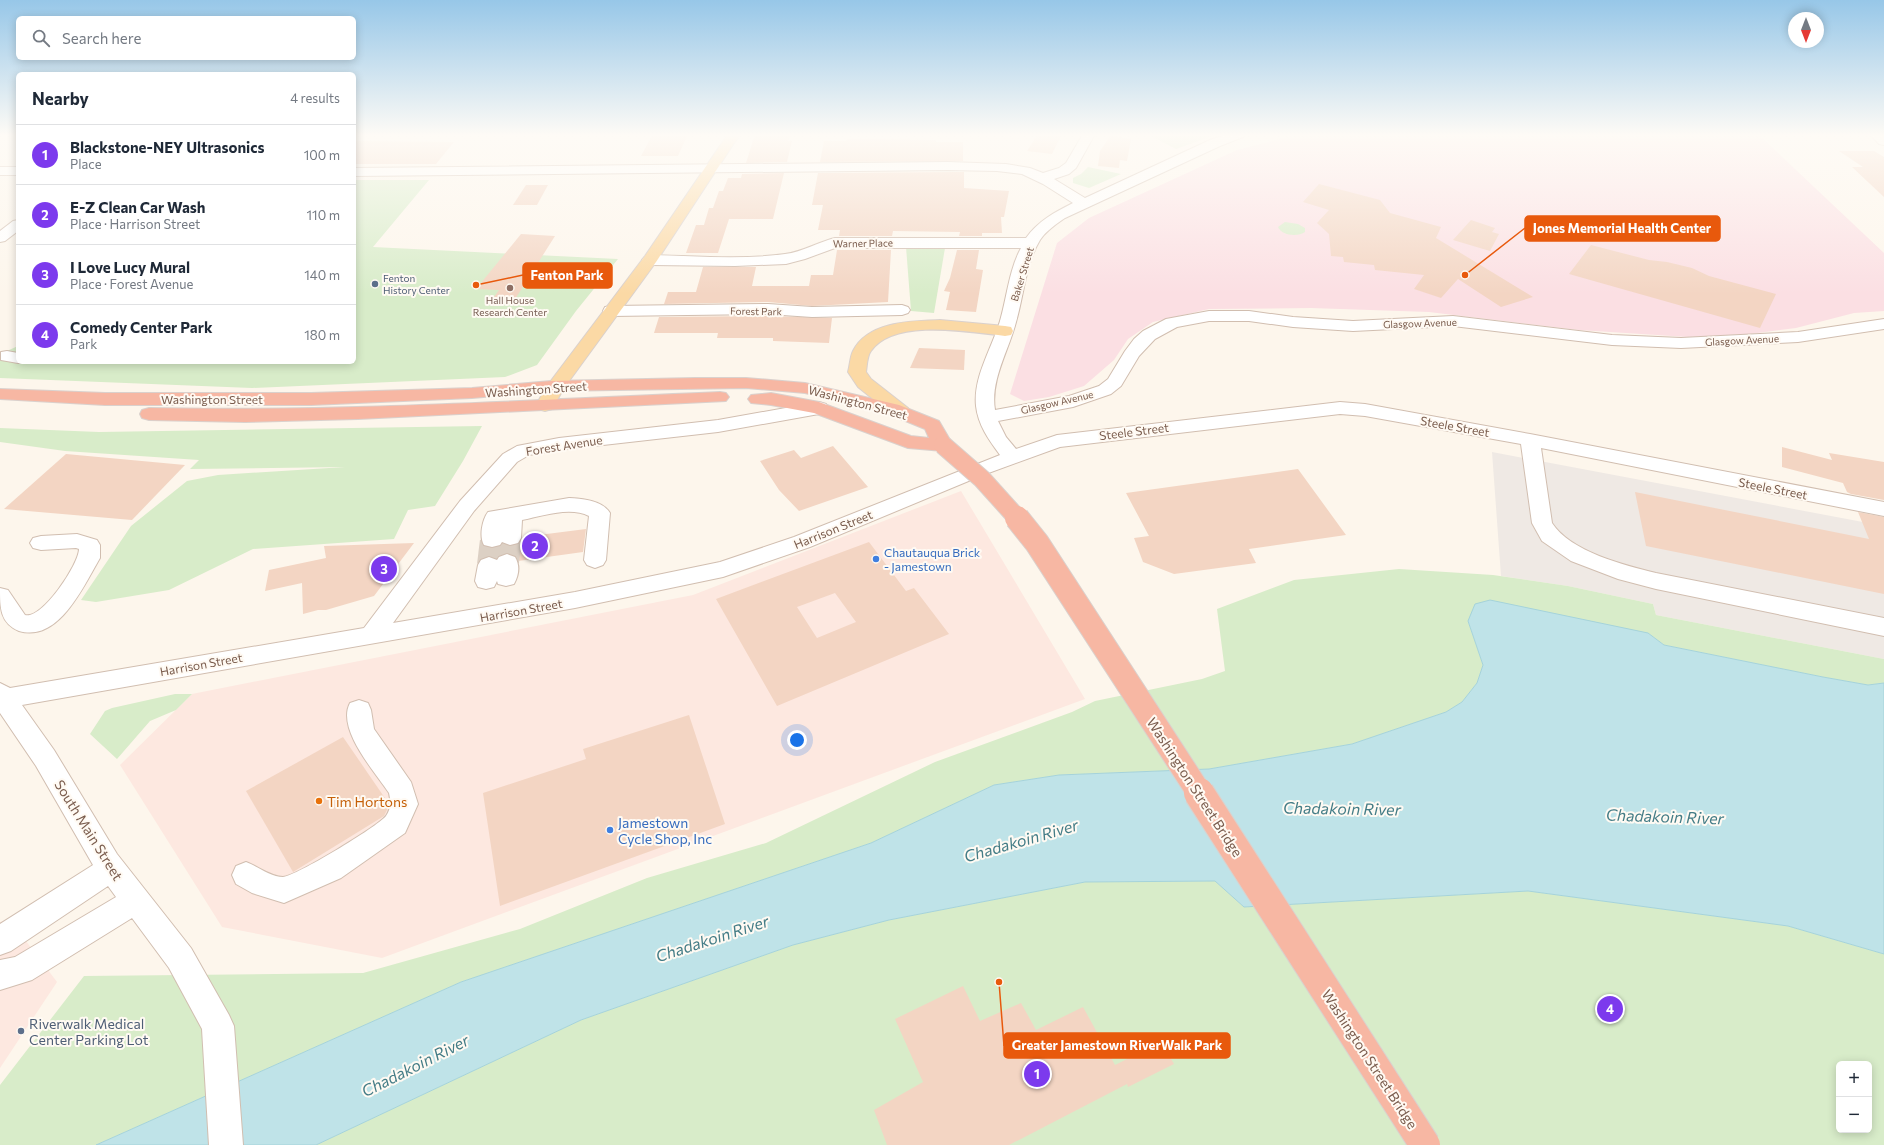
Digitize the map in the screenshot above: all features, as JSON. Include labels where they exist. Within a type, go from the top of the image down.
[{"type":"highway","name":"Washington Street","points":[[0,394],[106,399],[311,399],[472,393],[556,386],[746,383],[798,387],[901,412],[932,425],[943,445]]},
{"type":"highway","name":"Washington Street","points":[[0,409],[246,416],[712,397],[770,399],[819,408],[908,442],[943,445]]},
{"type":"highway","name":"Washington Street Bridge","points":[[943,445],[965,461],[1000,495],[1038,543],[1296,942],[1425,1145]]},
{"type":"main road","points":[[545,405],[556,386],[650,260],[697,187]]},
{"type":"main road","points":[[901,412],[864,383],[857,372],[859,352],[878,335],[898,328],[928,325],[1005,331]]},
{"type":"street","points":[[1053,187],[1078,207]]},
{"type":"street","name":"Baker Street","points":[[1018,457],[999,441],[989,424],[985,396],[994,359],[1005,331],[1022,266],[1031,244],[1040,230],[1060,216],[1120,187]]},
{"type":"street","points":[[0,238],[16,226]]},
{"type":"street","name":"Warner Place","points":[[650,260],[780,259],[804,255],[820,246],[835,244],[1031,244]]},
{"type":"street","name":"Forest Park","points":[[611,311],[768,309],[812,312],[902,310]]},
{"type":"street","name":"Glasgow Avenue","points":[[988,417],[1073,401],[1105,390],[1115,382],[1130,355],[1149,335],[1172,323],[1208,316],[1249,316],[1313,324],[1353,326],[1453,320],[1612,340],[1681,343],[1798,337],[1884,324]]},
{"type":"street","name":"Forest Avenue","points":[[371,635],[467,506],[510,458],[524,450],[559,444],[718,426],[819,408]]},
{"type":"street","name":"Steele Street","points":[[1018,457],[1057,441],[1305,410],[1340,408],[1365,410],[1530,440],[1884,509]]},
{"type":"street","points":[[1530,440],[1533,472],[1542,523],[1550,536],[1578,556],[1626,573],[1656,581],[1884,627]]},
{"type":"street","name":"Harrison Street","points":[[1,697],[575,600],[723,569],[802,542],[976,471],[1018,457]]},
{"type":"street","points":[[501,539],[512,514],[569,505],[593,508],[600,513],[595,560]]},
{"type":"street","points":[[0,596],[19,602],[32,616],[44,614],[80,558],[82,546],[81,541],[41,543]]},
{"type":"street","name":"South Main Street","points":[[1,697],[45,758],[112,868],[180,958],[218,1026],[226,1145]]},
{"type":"street","points":[[246,875],[262,884],[284,890],[331,869],[396,825],[405,804],[402,790],[362,732],[359,710]]},
{"type":"street","points":[[0,941],[112,868]]},
{"type":"street","points":[[0,975],[20,970],[136,900]]},
{"type":"shaded area","points":[[1156,187],[1815,187],[1884,253],[1884,311],[1854,313],[1796,328],[1750,334],[1688,337],[1579,330],[1429,312],[1311,308],[1209,309],[1153,322],[1128,339],[1114,360],[1084,386],[1049,397],[1024,401],[1010,394],[1057,243],[1089,218]]},
{"type":"shaded area","points":[[1492,452],[1884,526],[1884,659],[1656,615],[1653,604],[1568,586],[1501,576]]},
{"type":"shaded area","points":[[961,491],[1085,699],[382,958],[222,927],[120,765],[192,694],[693,595]]},
{"type":"shaded area","name":"Riverwalk Medical Center Parking Lot","points":[[10,920],[57,982],[0,1068],[0,922]]},
{"type":"green space","points":[[356,187],[423,187],[373,247],[618,259],[576,311],[537,365],[505,377],[252,388],[0,378],[0,354],[16,347],[16,364],[356,364]]},
{"type":"green space","points":[[1285,222],[1298,224],[1305,228],[1305,232],[1298,235],[1286,234],[1278,227]]},
{"type":"green space","points":[[906,247],[945,248],[934,313],[911,311]]},
{"type":"green space","points":[[482,426],[463,461],[435,506],[408,510],[394,539],[253,549],[169,590],[96,602],[81,600],[131,526],[187,481],[218,475],[345,467],[190,469],[199,460],[65,451],[0,442],[0,428],[99,432]]},
{"type":"green space","points":[[1399,569],[1493,575],[1568,586],[1653,604],[1656,615],[1884,659],[1884,683],[1868,685],[1664,645],[1648,633],[1468,621],[1483,665],[1477,683],[1462,702],[1446,712],[1352,744],[1209,769],[1059,775],[994,785],[871,843],[461,982],[96,1145],[0,1145],[0,1085],[84,976],[363,973],[520,929],[647,878],[766,843],[935,762],[1072,712],[1095,701],[1202,679],[1225,671],[1217,609],[1294,580]]},
{"type":"green space","points":[[175,694],[192,694],[176,710],[150,721],[117,759],[90,734],[105,711],[112,708]]},
{"type":"green space","points":[[1215,881],[1244,907],[1528,891],[1788,926],[1884,954],[1884,1145],[316,1145],[581,1020],[793,945],[889,920],[1085,882]]},
{"type":"water","name":"Chadakoin River","points":[[1490,600],[1648,633],[1664,645],[1868,685],[1884,683],[1884,954],[1788,926],[1528,891],[1244,907],[1215,881],[1085,882],[889,920],[793,945],[581,1020],[316,1145],[96,1145],[461,982],[871,843],[994,785],[1059,775],[1209,769],[1352,744],[1446,712],[1462,702],[1477,683],[1483,665],[1468,621],[1475,604]]},
{"type":"building","points":[[524,187],[547,187],[537,205],[513,205]]},
{"type":"building","points":[[724,187],[781,187],[773,219],[729,219],[718,253],[686,253],[696,225],[704,225],[709,208],[713,208],[719,191],[723,191]]},
{"type":"building","points":[[815,187],[964,187],[1009,191],[1004,217],[1001,217],[1002,233],[982,233],[982,236],[959,236],[960,232],[893,231],[892,236],[839,236],[840,230],[818,230],[823,205],[812,205]]},
{"type":"building","points":[[1316,187],[1332,187],[1380,200],[1390,213],[1441,227],[1436,238],[1533,297],[1501,307],[1458,279],[1441,298],[1414,289],[1424,275],[1375,270],[1374,265],[1344,262],[1343,257],[1331,256],[1329,234],[1317,223],[1329,210],[1303,202]]},
{"type":"building","points":[[1874,187],[1884,187],[1884,197]]},
{"type":"building","points":[[1471,220],[1495,228],[1492,232],[1499,234],[1490,251],[1453,240]]},
{"type":"building","points":[[521,234],[555,236],[512,304],[489,304],[499,290],[476,289]]},
{"type":"building","points":[[1591,245],[1649,260],[1667,262],[1692,268],[1709,276],[1776,294],[1760,328],[1569,274]]},
{"type":"building","points":[[837,250],[891,250],[888,302],[812,306],[768,302],[664,304],[668,292],[696,292],[703,267],[756,267],[752,286],[809,286],[811,275],[833,275]]},
{"type":"building","points":[[957,250],[979,250],[976,269],[983,270],[976,312],[946,310],[950,292],[944,291],[950,278]]},
{"type":"building","points":[[768,316],[832,318],[829,343],[773,341],[773,338],[717,338],[718,333],[654,333],[659,317]]},
{"type":"building","points":[[919,348],[965,350],[964,370],[910,368]]},
{"type":"building","points":[[833,446],[868,487],[799,511],[779,490],[760,461],[794,450],[801,458]]},
{"type":"building","points":[[1782,447],[1832,460],[1829,453],[1884,462],[1884,500],[1851,494],[1847,492],[1843,483],[1782,467]]},
{"type":"building","points":[[66,454],[185,465],[132,520],[4,509]]},
{"type":"building","points":[[1298,469],[1346,535],[1249,549],[1256,563],[1174,574],[1143,562],[1134,538],[1149,536],[1126,493]]},
{"type":"building","points":[[1635,492],[1869,539],[1858,512],[1884,517],[1884,594],[1646,546]]},
{"type":"building","points":[[586,529],[583,552],[518,561],[516,556],[508,553],[496,558],[490,556],[482,558],[483,546],[492,548],[503,544],[510,546],[519,544],[523,537]]},
{"type":"building","points":[[869,542],[906,591],[914,588],[949,634],[777,706],[716,599]],"holes":[[[835,593],[856,622],[817,638],[797,607]]]},
{"type":"building","points":[[414,543],[374,596],[326,610],[318,610],[303,614],[302,583],[265,591],[269,570],[326,558],[324,546]]},
{"type":"building","points":[[689,715],[725,824],[500,906],[483,793],[586,759],[583,749]]},
{"type":"building","name":"Tim Hortons","points":[[343,737],[389,804],[387,810],[384,816],[293,872],[246,791]]},
{"type":"building","points":[[963,986],[980,1021],[1021,1003],[1036,1030],[1083,1007],[1115,1065],[1161,1042],[1174,1064],[1128,1087],[1127,1084],[1009,1145],[887,1145],[874,1110],[923,1082],[895,1019]]},
{"type":"tunnel","points":[[507,562],[510,538]]},
{"type":"tunnel","points":[[489,565],[492,540]]},
{"type":"place","name":"Jones Memorial Health Center","points":[[1465,275]]},
{"type":"place","name":"Fenton History Center","points":[[375,284]]},
{"type":"place","name":"Fenton Park","points":[[476,285]]},
{"type":"place","name":"Hall House Research Center","points":[[510,288]]},
{"type":"place","name":"E-Z Clean Car Wash","points":[[535,546]]},
{"type":"place","name":"Chautauqua Brick - Jamestown","points":[[876,559]]},
{"type":"place","name":"I Love Lucy Mural","points":[[384,569]]},
{"type":"place","name":"Tim Hortons","points":[[319,801]]},
{"type":"place","name":"Jamestown Cycle Shop, Inc","points":[[610,830]]},
{"type":"place","name":"Greater Jamestown RiverWalk Park","points":[[999,982]]},
{"type":"place","name":"Comedy Center Park","points":[[1610,1009]]},
{"type":"place","name":"Riverwalk Medical Center Parking Lot","points":[[21,1031]]},
{"type":"place","name":"Blackstone-NEY Ultrasonics","points":[[1037,1074]]}]
